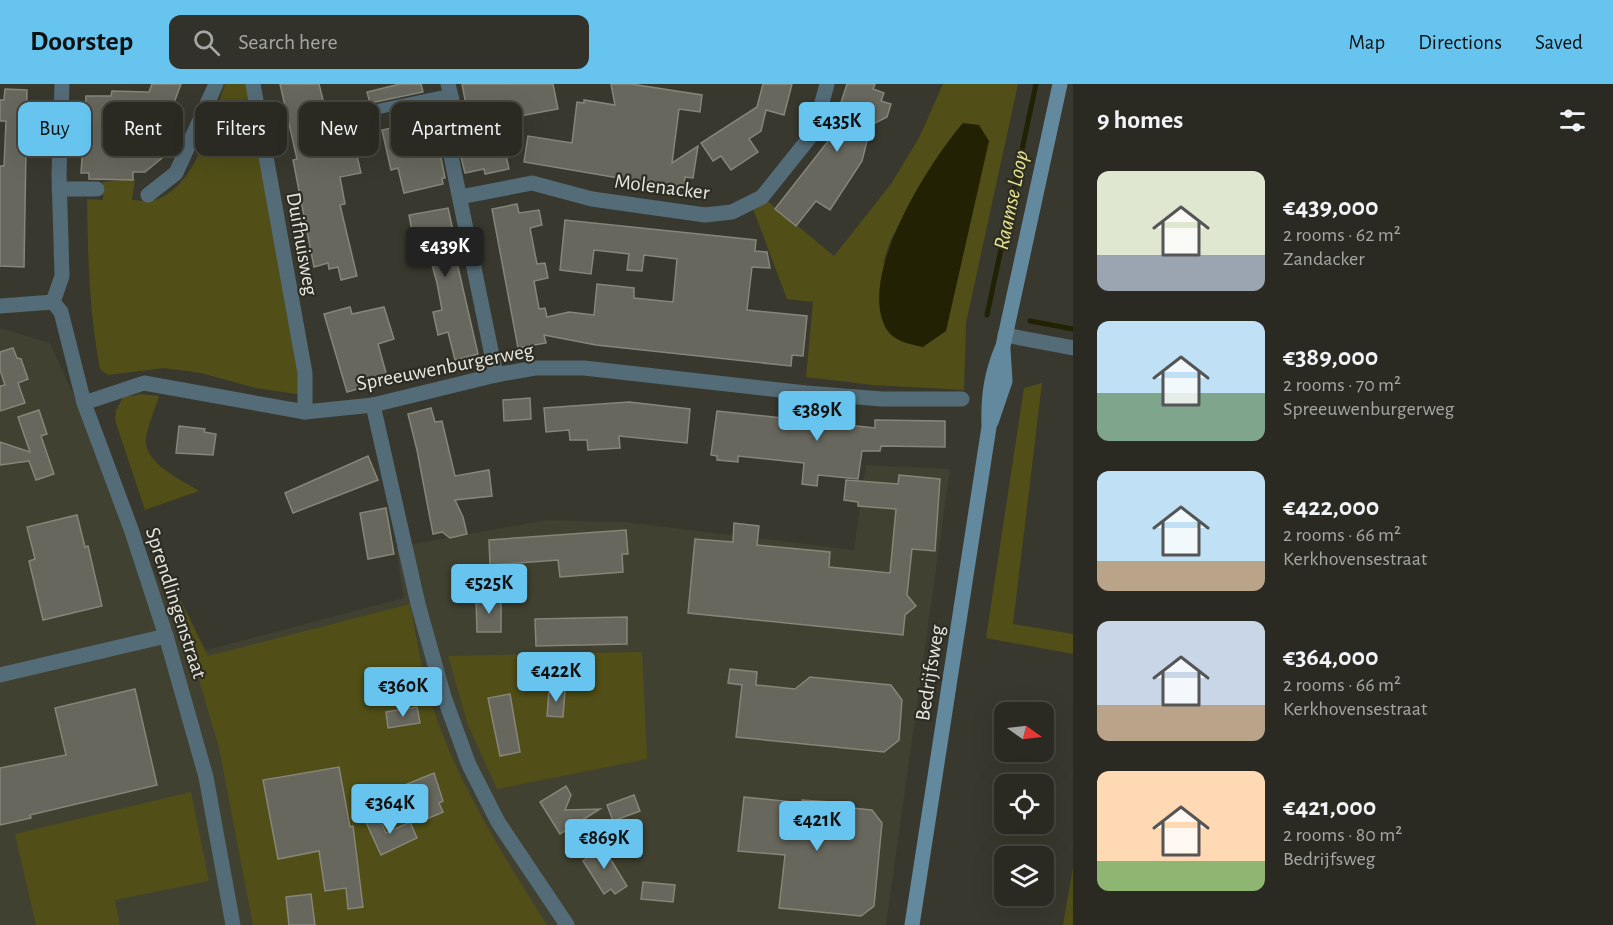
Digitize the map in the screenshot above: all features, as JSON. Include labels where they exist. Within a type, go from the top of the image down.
[{"type":"main road","name":"Bedrijfsweg","points":[[912,925],[989,427],[1005,381],[1004,341],[1060,84]]},
{"type":"street","points":[[0,306],[53,302],[62,276],[59,189],[62,84]]},
{"type":"street","points":[[148,195],[176,173],[216,84]]},
{"type":"street","name":"Duifhuisweg","points":[[253,84],[305,373],[305,412]]},
{"type":"street","name":"Molenacker","points":[[460,197],[532,183],[603,201],[705,215],[732,212],[762,197],[814,132],[827,84]]},
{"type":"street","points":[[449,89],[452,100],[444,122],[496,375]]},
{"type":"street","points":[[59,189],[98,189]]},
{"type":"street","name":"Sprendlingenstraat","points":[[53,302],[61,312],[84,403],[131,529],[166,636],[206,777],[233,925]]},
{"type":"street","points":[[1004,341],[1073,348]]},
{"type":"street","name":"Spreeuwenburgerweg","points":[[84,403],[144,383],[305,412],[373,405],[496,375],[535,368],[585,368],[806,393],[882,399],[962,399]]},
{"type":"street","points":[[373,405],[418,604],[444,697],[469,765],[498,822],[567,925]]},
{"type":"street","points":[[0,675],[166,636]]},
{"type":"lane","points":[[379,106],[449,89]]},
{"type":"shaded area","points":[[225,84],[247,84],[250,102],[219,102]]},
{"type":"shaded area","points":[[943,84],[1018,84],[966,323],[964,390],[873,385],[806,377],[813,302],[787,299],[752,206],[764,198],[834,256],[891,184],[919,138]],"holes":[[[945,145],[882,266],[890,241]]]},
{"type":"shaded area","points":[[963,123],[979,125],[989,141],[946,331],[923,347],[898,340],[887,330],[880,308],[881,281],[888,252],[900,222],[932,164]]},
{"type":"shaded area","points":[[198,156],[260,156],[303,395],[256,388],[201,373],[164,368],[108,375],[100,369],[91,304],[87,199],[103,200],[103,182],[135,179],[132,200],[151,201],[166,195],[190,170]]},
{"type":"shaded area","points":[[0,328],[50,343],[192,654],[404,598],[396,547],[547,520],[625,522],[854,550],[866,465],[950,469],[886,925],[0,925]]},
{"type":"shaded area","points":[[1042,383],[1013,624],[1073,634],[1073,654],[986,638],[1024,388]]},
{"type":"shaded area","points":[[142,394],[159,396],[146,437],[146,446],[150,455],[164,469],[199,491],[145,510],[115,420],[116,411],[123,397]]},
{"type":"shaded area","points":[[169,577],[208,656],[410,604],[424,676],[446,742],[492,836],[547,925],[253,925],[219,748]]},
{"type":"shaded area","points":[[642,652],[647,759],[497,789],[468,725],[448,656]]},
{"type":"shaded area","points":[[191,792],[209,881],[115,900],[120,925],[36,925],[15,834]]},
{"type":"shaded area","points":[[1073,867],[1073,925],[1063,925]]},
{"type":"building","points":[[152,84],[181,84],[174,102],[103,102],[103,156],[163,156],[162,158],[145,172],[133,172],[133,180],[89,179],[89,173],[81,173],[82,156],[91,156],[91,102],[86,102],[86,96],[111,96],[112,91],[149,92]]},
{"type":"building","points":[[280,84],[319,84],[324,102],[299,102],[299,156],[357,156],[361,173],[340,177],[345,204],[340,205],[357,276],[341,280],[338,267],[329,269],[328,263],[314,267],[293,160],[297,159],[287,115],[287,102],[284,102]]},
{"type":"building","points":[[400,84],[421,84],[423,92],[370,102],[367,92]]},
{"type":"building","points":[[462,84],[553,84],[558,109],[522,116],[522,102],[465,102]]},
{"type":"building","points":[[611,84],[631,84],[702,95],[700,112],[679,109],[672,163],[698,146],[693,178],[685,177],[684,189],[524,162],[528,136],[572,143],[577,102],[584,103],[584,100],[615,105]]},
{"type":"building","points":[[763,84],[792,84],[784,115],[766,110],[761,131],[749,139],[758,152],[731,170],[721,156],[713,161],[701,143],[757,107]]},
{"type":"building","points":[[847,84],[875,84],[873,89],[884,93],[881,101],[891,104],[887,117],[871,125],[862,161],[830,210],[816,201],[796,226],[775,209],[829,140]]},
{"type":"building","points":[[5,89],[27,90],[27,102],[18,102],[18,156],[26,156],[24,267],[0,266],[0,166],[4,166],[6,121],[0,121],[0,100],[4,100]]},
{"type":"building","points":[[391,128],[391,156],[441,156],[445,178],[442,178],[443,184],[404,193],[398,168],[391,170],[382,130]]},
{"type":"building","points":[[461,156],[506,156],[509,169],[485,174],[484,169],[465,173]]},
{"type":"building","points":[[517,204],[519,213],[539,210],[542,225],[530,228],[537,264],[545,263],[548,278],[534,281],[539,309],[545,308],[547,317],[569,312],[594,315],[597,284],[634,288],[634,298],[673,302],[677,259],[644,255],[642,271],[627,270],[629,254],[594,250],[591,274],[560,270],[565,220],[756,240],[755,251],[767,252],[770,268],[752,267],[747,310],[807,316],[803,356],[792,355],[791,366],[596,345],[544,335],[546,343],[518,348],[492,209]]},
{"type":"building","points":[[448,208],[456,244],[453,245],[478,354],[455,360],[448,332],[438,335],[433,312],[442,310],[437,283],[431,261],[418,262],[409,215]]},
{"type":"building","points":[[350,307],[352,314],[384,307],[394,339],[378,344],[388,380],[347,392],[324,314]]},
{"type":"building","points":[[13,348],[17,358],[21,359],[28,379],[18,383],[25,403],[0,411],[0,386],[5,385],[0,370],[0,352]]},
{"type":"building","points":[[530,398],[531,419],[504,421],[503,400]]},
{"type":"building","points":[[629,402],[690,409],[687,443],[619,436],[620,448],[588,450],[587,440],[570,440],[569,430],[546,432],[544,408]]},
{"type":"building","points":[[431,408],[435,422],[442,421],[455,476],[489,470],[492,496],[455,500],[463,517],[467,534],[450,538],[442,532],[433,534],[408,414]]},
{"type":"building","points":[[39,410],[47,434],[41,436],[54,474],[36,480],[29,461],[0,465],[0,442],[30,452],[18,417]]},
{"type":"building","points":[[717,411],[875,428],[875,420],[945,421],[945,447],[881,446],[880,451],[862,451],[858,479],[818,475],[817,486],[802,484],[804,463],[738,456],[738,462],[717,460],[717,456],[711,455]]},
{"type":"building","points":[[179,426],[205,429],[204,432],[216,434],[213,455],[176,453]]},
{"type":"building","points":[[368,456],[378,480],[293,513],[285,493]]},
{"type":"building","points":[[899,475],[940,479],[935,551],[912,549],[907,595],[916,606],[905,615],[903,635],[688,613],[695,539],[733,542],[734,523],[759,526],[757,545],[830,552],[829,567],[890,573],[896,509],[858,506],[858,502],[844,500],[846,480],[898,484]]},
{"type":"building","points":[[386,508],[394,554],[368,559],[360,513]]},
{"type":"building","points":[[77,515],[85,547],[88,546],[102,606],[43,620],[29,561],[35,559],[27,527]]},
{"type":"building","points":[[626,530],[628,554],[622,554],[623,572],[560,577],[558,560],[490,565],[489,540]]},
{"type":"building","points":[[476,599],[501,599],[501,632],[477,632]]},
{"type":"building","points":[[627,617],[627,644],[536,646],[535,619]]},
{"type":"building","points":[[730,669],[757,672],[756,685],[795,689],[810,677],[891,685],[902,700],[899,740],[884,752],[736,737],[742,685],[728,683]]},
{"type":"building","points":[[135,689],[157,785],[30,815],[31,818],[0,825],[0,768],[66,755],[55,708]]},
{"type":"building","points":[[549,690],[565,691],[563,717],[547,716]]},
{"type":"building","points":[[510,694],[520,752],[500,756],[488,698]]},
{"type":"building","points":[[417,707],[420,723],[388,728],[386,712]]},
{"type":"building","points":[[339,767],[350,827],[353,826],[363,907],[348,909],[346,888],[325,891],[319,851],[278,859],[263,780]]},
{"type":"building","points":[[434,773],[443,801],[439,803],[443,812],[422,821],[411,796],[400,800],[395,789]]},
{"type":"building","points":[[566,786],[571,795],[565,810],[600,809],[560,834],[540,802]]},
{"type":"building","points":[[634,795],[640,811],[613,821],[607,805]]},
{"type":"building","points":[[744,797],[802,803],[802,800],[831,802],[831,806],[872,810],[882,823],[874,906],[861,916],[779,908],[785,855],[738,851]]},
{"type":"building","points":[[378,815],[386,833],[410,822],[417,838],[381,855],[365,820]]},
{"type":"building","points":[[600,842],[627,886],[615,894],[611,889],[604,894],[583,861],[590,856],[587,851]]},
{"type":"building","points":[[643,882],[675,885],[673,902],[641,899]]},
{"type":"building","points":[[311,894],[315,925],[289,925],[286,897]]},
{"type":"waterway","name":"Raamse Loop","points":[[987,315],[1036,84]]},
{"type":"waterway","name":"Raamse Loop","points":[[1030,321],[1073,329]]}]
